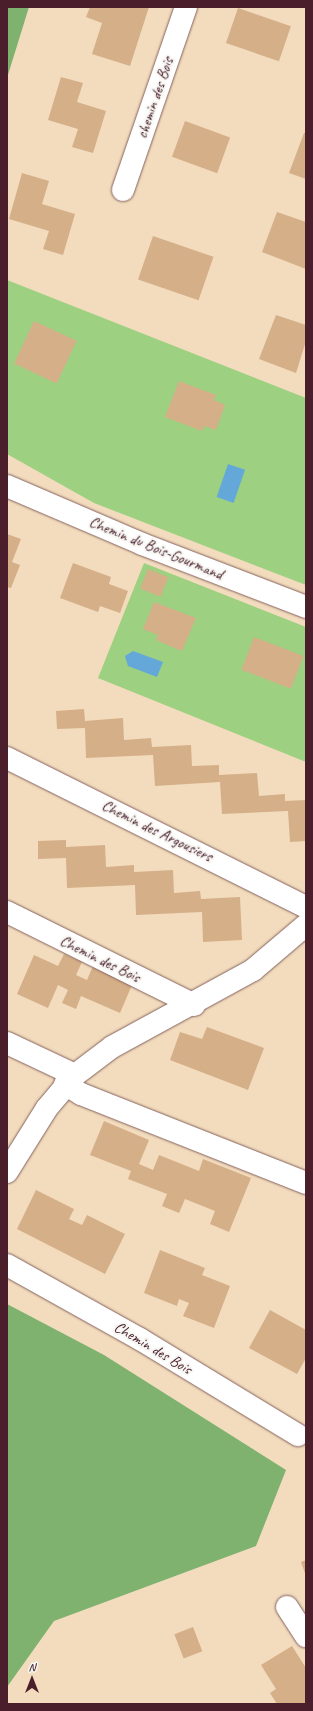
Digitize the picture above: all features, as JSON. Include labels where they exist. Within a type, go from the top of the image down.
[{"type":"street","name":"chemin des Bois","points":[[123,190],[186,7]]},
{"type":"street","name":"Chemin du Bois-Gourmand","points":[[7,486],[142,544],[306,607]]},
{"type":"street","name":"Chemin des Argousiers","points":[[7,758],[306,907]]},
{"type":"street","name":"Chemin des Bois","points":[[7,912],[194,1005]]},
{"type":"street","points":[[7,1172],[32,1130],[70,1080],[112,1047],[194,1005],[273,957],[306,925]]},
{"type":"street","points":[[7,1043],[70,1080],[81,1094],[306,1183]]},
{"type":"street","name":"Chemin des Bois","points":[[7,1265],[140,1339],[298,1435]]},
{"type":"street","points":[[287,1607],[306,1636]]},
{"type":"green space","points":[[7,7],[29,7],[7,78]]},
{"type":"green space","points":[[7,280],[306,398],[306,585],[94,503],[7,454]]},
{"type":"green space","points":[[144,563],[306,627],[306,762],[98,678]]},
{"type":"green space","points":[[7,1304],[104,1355],[286,1470],[256,1546],[54,1621],[7,1687]]},
{"type":"water","points":[[228,464],[245,470],[234,503],[217,497]]},
{"type":"water","points":[[133,651],[163,662],[157,677],[128,666],[125,656]]},
{"type":"building","points":[[90,7],[149,7],[130,66],[92,54],[102,23],[86,17]]},
{"type":"building","points":[[238,8],[291,26],[279,61],[226,43]]},
{"type":"building","points":[[61,77],[83,83],[77,102],[106,111],[93,153],[72,147],[78,129],[48,120]]},
{"type":"building","points":[[185,121],[230,137],[217,173],[172,157]]},
{"type":"building","points":[[304,133],[306,133],[306,179],[289,173]]},
{"type":"building","points":[[22,173],[49,181],[42,204],[75,214],[63,255],[43,249],[49,231],[9,219]]},
{"type":"building","points":[[277,212],[306,222],[306,269],[262,252]]},
{"type":"building","points":[[153,236],[214,257],[199,300],[138,279]]},
{"type":"building","points":[[276,315],[306,325],[306,341],[296,373],[259,359]]},
{"type":"building","points":[[34,321],[77,341],[57,383],[14,364]]},
{"type":"building","points":[[179,381],[216,395],[214,400],[225,405],[216,430],[204,426],[202,431],[165,417]]},
{"type":"building","points":[[7,534],[21,539],[12,562],[20,565],[11,588],[7,587]]},
{"type":"building","points":[[73,563],[111,577],[109,584],[128,591],[120,613],[100,606],[98,612],[60,598]]},
{"type":"building","points":[[148,569],[168,577],[161,597],[140,588]]},
{"type":"building","points":[[154,602],[196,618],[182,651],[156,640],[158,635],[143,629]]},
{"type":"building","points":[[254,637],[303,656],[291,689],[241,670]]},
{"type":"building","points":[[84,709],[85,721],[123,718],[124,740],[151,738],[152,747],[191,745],[192,766],[219,765],[219,775],[257,773],[259,796],[285,794],[285,801],[306,800],[306,841],[290,842],[288,811],[222,814],[220,782],[155,786],[153,755],[86,758],[85,728],[57,729],[56,711]]},
{"type":"building","points":[[66,840],[66,847],[105,845],[106,867],[134,865],[134,872],[173,870],[174,893],[200,891],[201,899],[240,897],[242,940],[203,942],[202,912],[136,915],[135,885],[67,888],[66,858],[38,859],[38,841]]},
{"type":"building","points":[[64,954],[82,962],[76,975],[87,980],[93,966],[132,985],[120,1013],[81,996],[76,1009],[62,1003],[68,990],[58,985],[48,1008],[17,994],[34,955],[58,966]]},
{"type":"building","points":[[207,1027],[264,1048],[248,1090],[170,1060],[180,1032],[202,1039]]},
{"type":"building","points":[[104,1121],[149,1140],[139,1164],[153,1170],[159,1155],[199,1171],[203,1159],[251,1178],[229,1232],[210,1224],[215,1211],[185,1199],[179,1213],[162,1206],[167,1194],[128,1179],[131,1171],[90,1155]]},
{"type":"building","points":[[36,1190],[74,1209],[69,1219],[82,1225],[87,1215],[125,1234],[105,1274],[17,1229]]},
{"type":"building","points":[[160,1250],[205,1268],[202,1275],[230,1286],[214,1328],[183,1316],[189,1303],[179,1299],[177,1306],[144,1293]]},
{"type":"building","points":[[270,1310],[306,1330],[306,1358],[297,1374],[249,1348]]},
{"type":"building","points":[[306,1560],[306,1576],[301,1562]]},
{"type":"building","points":[[193,1627],[202,1651],[184,1658],[174,1634]]},
{"type":"building","points":[[292,1646],[306,1668],[306,1704],[277,1704],[270,1693],[276,1689],[261,1665]]}]
